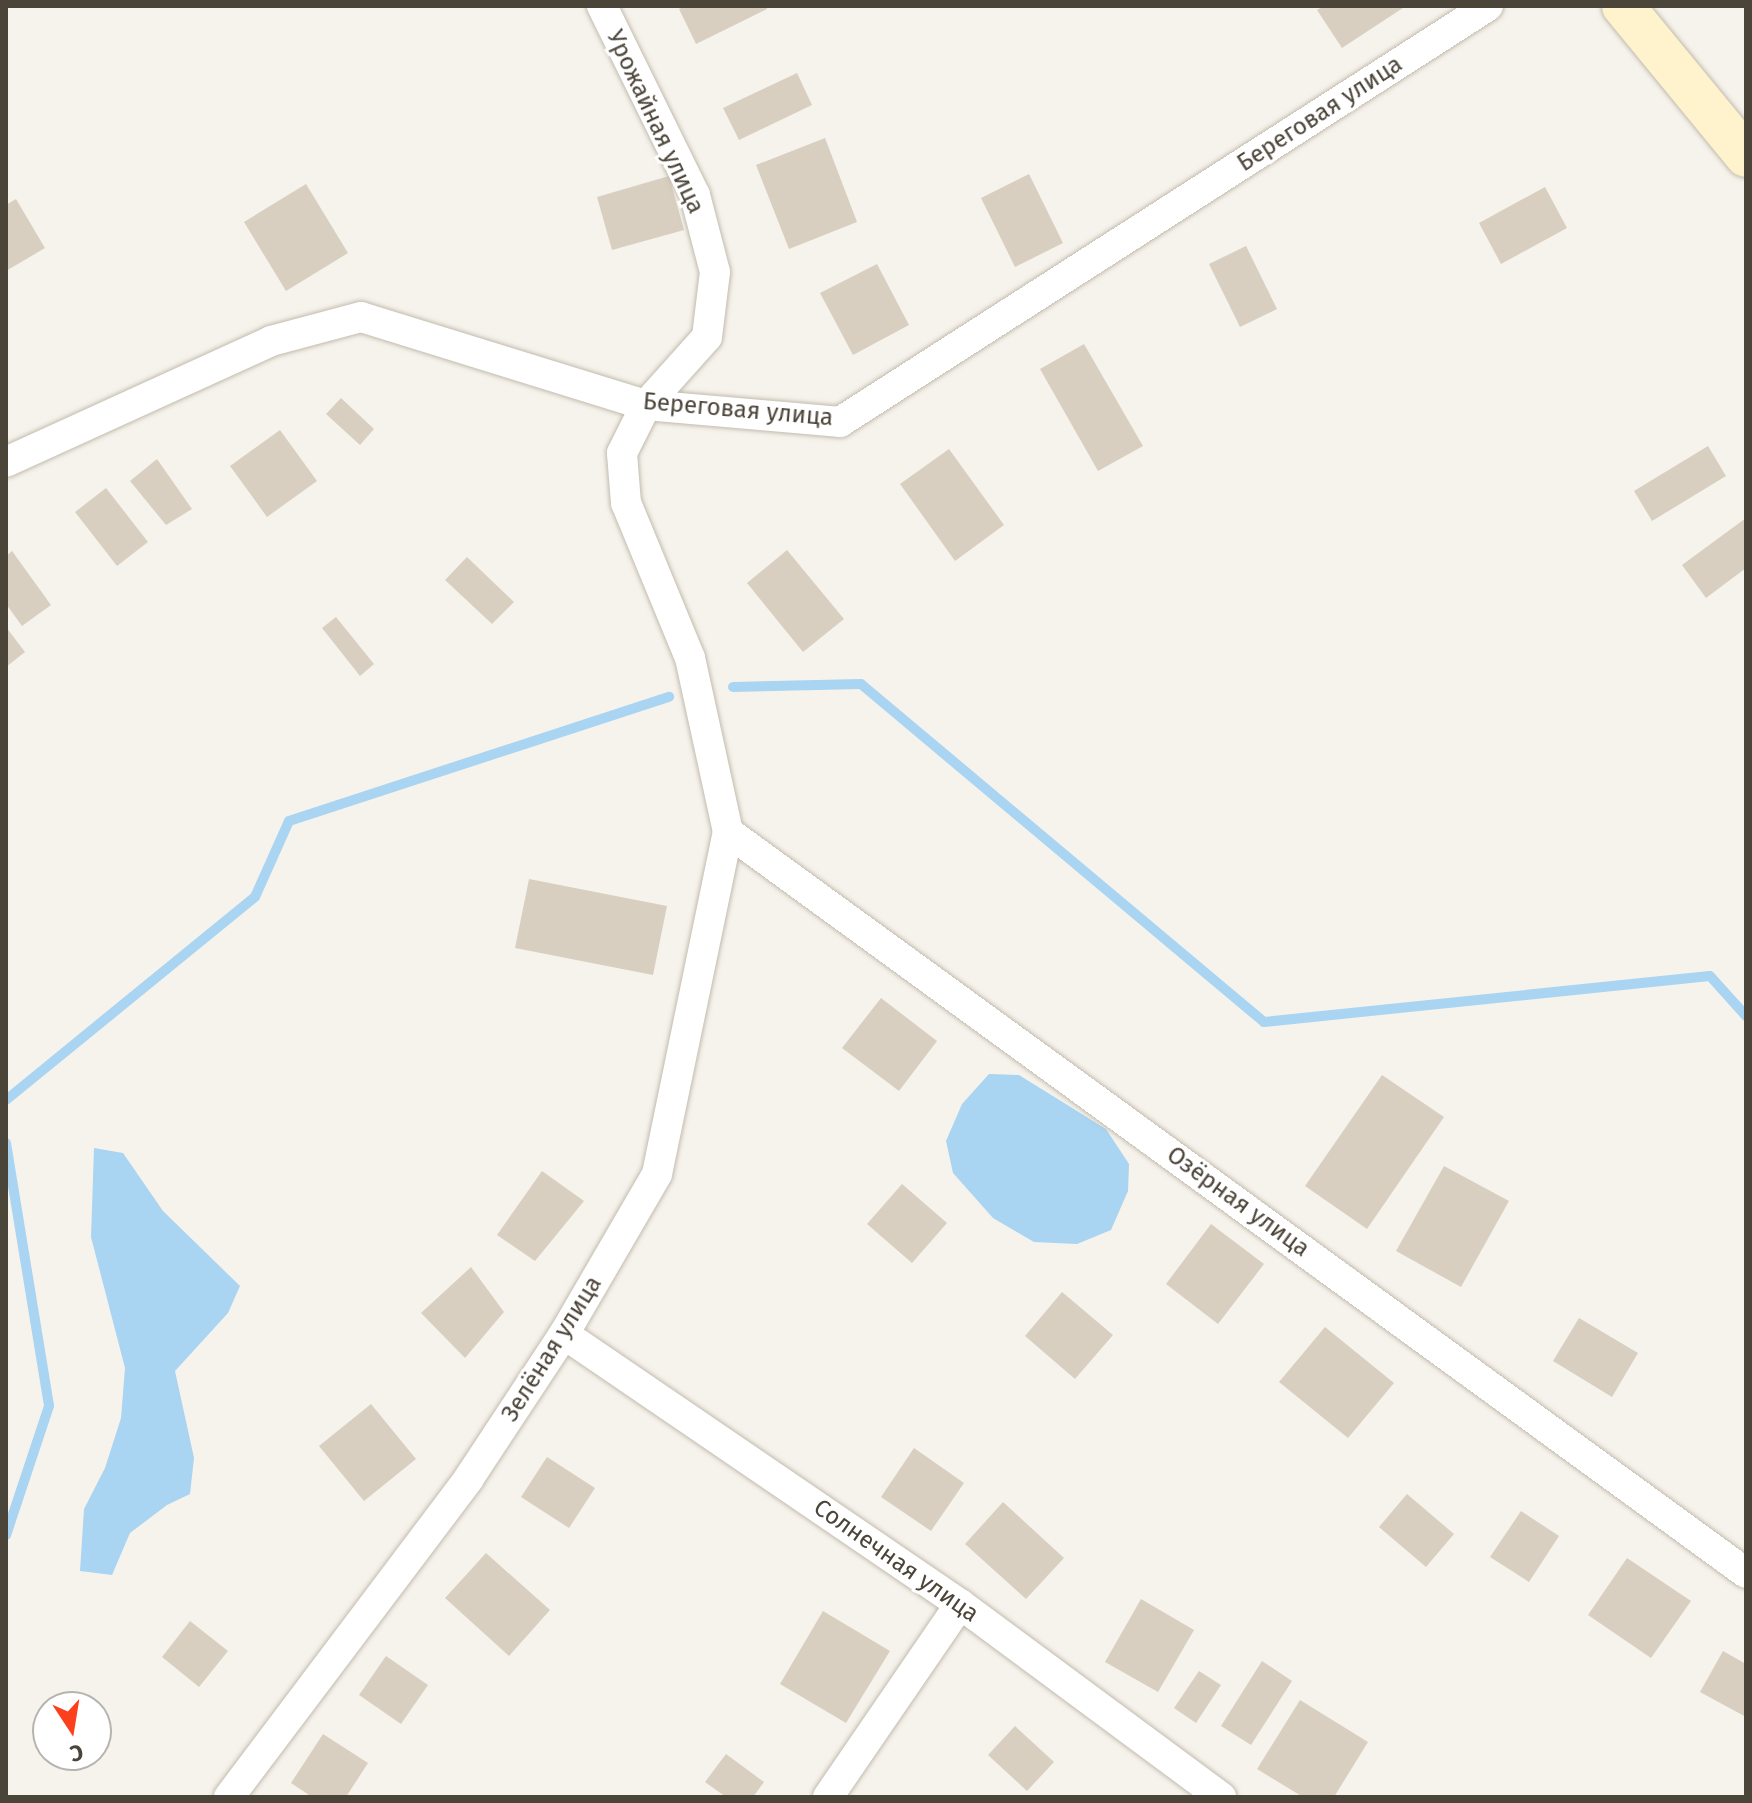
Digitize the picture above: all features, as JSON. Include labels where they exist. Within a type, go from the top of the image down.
[{"type":"street","name":"Урожайная улица","points":[[602,6],[695,195],[715,272],[707,337],[646,405],[622,453],[626,503],[690,658],[728,832]]},
{"type":"street","name":"Береговая улица","points":[[6,462],[271,341],[361,317],[646,405],[840,422],[1488,6]]},
{"type":"street","points":[[1623,6],[1746,156]]},
{"type":"street","name":"Зелёная улица","points":[[229,1797],[469,1478],[564,1334],[657,1174],[728,832]]},
{"type":"street","name":"Озёрная улица","points":[[728,832],[1746,1573]]},
{"type":"street","name":"Солнечная улица","points":[[564,1334],[960,1604],[1221,1797]]},
{"type":"street","points":[[828,1797],[960,1604]]},
{"type":"water","points":[[989,1074],[1019,1075],[1106,1129],[1129,1164],[1128,1191],[1111,1230],[1077,1244],[1034,1242],[993,1218],[953,1173],[946,1141],[962,1104]]},
{"type":"water","points":[[94,1148],[123,1153],[163,1211],[240,1286],[228,1313],[175,1371],[194,1458],[190,1494],[167,1505],[130,1533],[112,1575],[80,1571],[84,1509],[105,1468],[121,1418],[125,1368],[91,1237]]},
{"type":"building","points":[[685,6],[766,6],[767,9],[696,44],[679,9]]},
{"type":"building","points":[[1324,6],[1406,6],[1342,48],[1317,10]]},
{"type":"building","points":[[797,73],[812,105],[739,140],[723,108]]},
{"type":"building","points":[[825,138],[857,222],[789,249],[756,165]]},
{"type":"building","points":[[1029,174],[1063,243],[1015,267],[981,198]]},
{"type":"building","points":[[669,176],[684,230],[612,250],[597,197]]},
{"type":"building","points":[[306,184],[348,253],[286,291],[244,222]]},
{"type":"building","points":[[1545,187],[1567,228],[1501,264],[1479,223]]},
{"type":"building","points":[[16,199],[45,248],[6,271],[6,205]]},
{"type":"building","points":[[1246,246],[1277,309],[1240,327],[1209,264]]},
{"type":"building","points":[[877,264],[909,325],[853,355],[820,293]]},
{"type":"building","points":[[1084,344],[1143,446],[1098,471],[1040,369]]},
{"type":"building","points":[[341,398],[374,429],[360,445],[326,414]]},
{"type":"building","points":[[280,430],[317,481],[267,517],[230,466]]},
{"type":"building","points":[[1708,446],[1726,476],[1652,521],[1634,491]]},
{"type":"building","points":[[949,449],[1004,525],[955,561],[900,484]]},
{"type":"building","points":[[157,459],[192,509],[166,525],[130,481]]},
{"type":"building","points":[[106,488],[148,542],[117,566],[75,512]]},
{"type":"building","points":[[1746,518],[1746,568],[1706,598],[1682,565]]},
{"type":"building","points":[[787,550],[844,619],[803,652],[747,583]]},
{"type":"building","points":[[12,551],[51,605],[22,626],[6,604],[6,556]]},
{"type":"building","points":[[467,557],[514,602],[492,624],[445,580]]},
{"type":"building","points":[[336,617],[374,664],[360,676],[322,628]]},
{"type":"building","points":[[6,627],[25,652],[6,667]]},
{"type":"building","points":[[529,879],[667,906],[653,975],[515,948]]},
{"type":"building","points":[[881,998],[937,1041],[899,1091],[842,1048]]},
{"type":"building","points":[[1382,1075],[1444,1117],[1367,1229],[1305,1186]]},
{"type":"building","points":[[1444,1166],[1509,1201],[1461,1287],[1396,1251]]},
{"type":"building","points":[[542,1171],[584,1201],[535,1261],[497,1235]]},
{"type":"building","points":[[902,1184],[947,1223],[912,1263],[867,1224]]},
{"type":"building","points":[[1211,1224],[1264,1264],[1218,1324],[1166,1284]]},
{"type":"building","points":[[471,1267],[504,1312],[465,1358],[421,1313]]},
{"type":"building","points":[[1062,1292],[1113,1335],[1075,1379],[1025,1336]]},
{"type":"building","points":[[1579,1318],[1638,1353],[1612,1397],[1553,1361]]},
{"type":"building","points":[[1325,1327],[1394,1383],[1348,1438],[1279,1382]]},
{"type":"building","points":[[371,1404],[416,1459],[364,1501],[319,1446]]},
{"type":"building","points":[[914,1448],[964,1483],[931,1531],[881,1497]]},
{"type":"building","points":[[547,1457],[595,1488],[569,1528],[521,1497]]},
{"type":"building","points":[[1407,1494],[1454,1534],[1426,1567],[1379,1527]]},
{"type":"building","points":[[1003,1502],[1064,1558],[1026,1599],[965,1544]]},
{"type":"building","points":[[1521,1511],[1559,1536],[1529,1582],[1490,1557]]},
{"type":"building","points":[[486,1553],[550,1610],[509,1656],[445,1598]]},
{"type":"building","points":[[1627,1558],[1691,1601],[1651,1658],[1588,1615]]},
{"type":"building","points":[[1141,1599],[1194,1630],[1158,1692],[1105,1662]]},
{"type":"building","points":[[823,1611],[890,1651],[846,1723],[780,1684]]},
{"type":"building","points":[[190,1621],[228,1651],[199,1687],[162,1657]]},
{"type":"building","points":[[1723,1651],[1746,1664],[1746,1717],[1700,1692]]},
{"type":"building","points":[[386,1656],[428,1685],[401,1724],[359,1695]]},
{"type":"building","points":[[1262,1661],[1292,1681],[1251,1745],[1221,1726]]},
{"type":"building","points":[[1199,1671],[1221,1685],[1196,1723],[1174,1708]]},
{"type":"building","points":[[1300,1700],[1368,1742],[1334,1797],[1303,1797],[1257,1769]]},
{"type":"building","points":[[1015,1726],[1054,1762],[1027,1791],[988,1755]]},
{"type":"building","points":[[323,1734],[368,1763],[346,1797],[312,1797],[291,1783]]},
{"type":"building","points":[[726,1754],[764,1782],[753,1797],[726,1797],[705,1782]]},
{"type":"waterway","points":[[733,687],[861,684],[1264,1022],[1710,976],[1746,1016]]},
{"type":"waterway","points":[[6,1100],[255,897],[289,821],[669,697]]},
{"type":"waterway","points":[[6,1143],[49,1406],[6,1535]]}]
